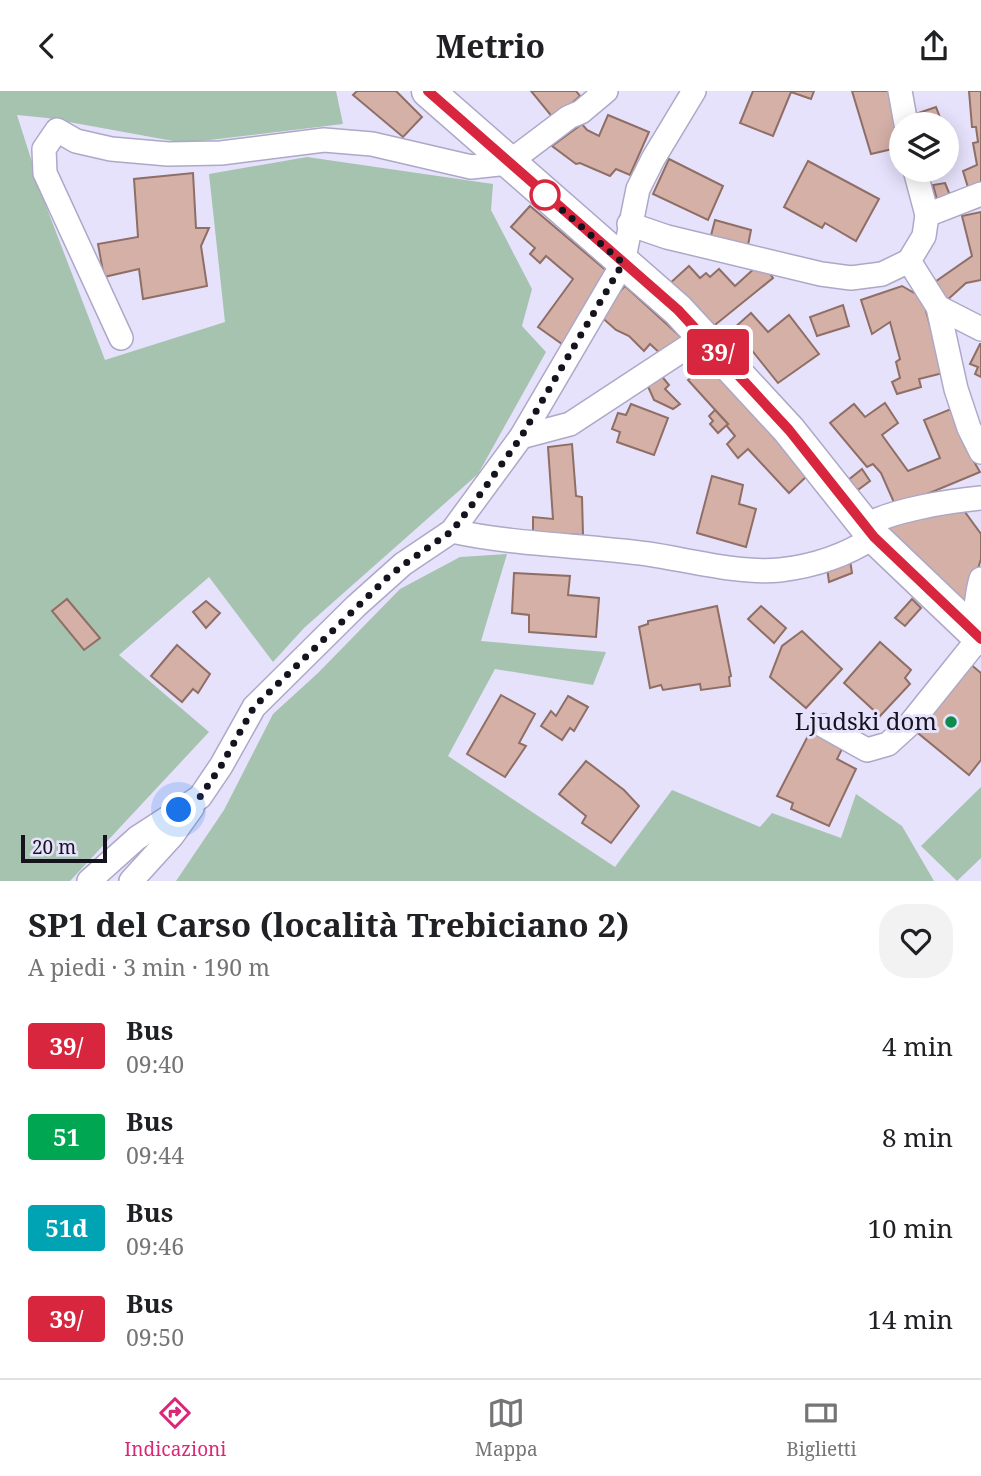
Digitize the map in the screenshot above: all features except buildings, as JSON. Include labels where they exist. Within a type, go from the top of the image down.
[{"type":"main road","points":[[428,91],[647,282],[704,336],[789,430],[870,532],[976,635]]},
{"type":"street","points":[[121,338],[45,173],[44,149],[57,130],[76,141],[111,149],[221,153],[324,140],[372,145],[471,167],[508,163],[569,117],[581,112],[606,91]]},
{"type":"street","points":[[131,881],[172,836],[200,797],[254,707],[393,573],[452,531],[521,437],[623,263],[638,189],[694,91]]},
{"type":"street","points":[[900,91],[904,112]]},
{"type":"street","points":[[629,223],[667,237],[821,274],[851,278],[882,274],[909,261],[924,236],[927,215],[918,182]]},
{"type":"street","points":[[927,215],[981,194]]},
{"type":"street","points":[[909,261],[938,307],[956,389],[969,428],[981,452]]},
{"type":"street","points":[[938,307],[981,329]]},
{"type":"street","points":[[521,437],[570,424],[704,336]]},
{"type":"street","points":[[452,531],[487,539],[648,554],[724,567],[777,570],[818,564],[851,553],[870,532],[876,520],[981,498]]},
{"type":"street","points":[[824,726],[867,750],[888,744],[910,724],[976,635],[977,591],[981,579]]},
{"type":"street","points":[[89,881],[136,838],[200,797]]},
{"type":"green space","points":[[0,91],[336,91],[343,124],[184,143],[17,115],[46,206],[105,360],[225,322],[209,174],[307,157],[493,184],[491,210],[532,289],[522,326],[546,352],[478,474],[304,628],[273,662],[209,577],[119,655],[209,732],[70,881],[0,881]]},
{"type":"green space","points":[[507,554],[481,641],[606,652],[593,685],[495,669],[448,756],[615,867],[672,790],[760,827],[772,813],[841,838],[856,794],[902,826],[934,881],[176,881],[224,810],[273,714],[318,673],[400,589],[460,557]]},
{"type":"green space","points":[[981,787],[981,858],[957,881],[921,846]]},
{"type":"bus line","name":"39/","points":[[428,91],[678,310],[789,430],[874,537],[981,639]]},
{"type":"place","name":"Ljudski dom","points":[[951,722]]},
{"type":"route","points":[[179,810],[200,797],[254,707],[387,578],[452,531],[521,437],[593,310],[623,263],[545,195]]}]
